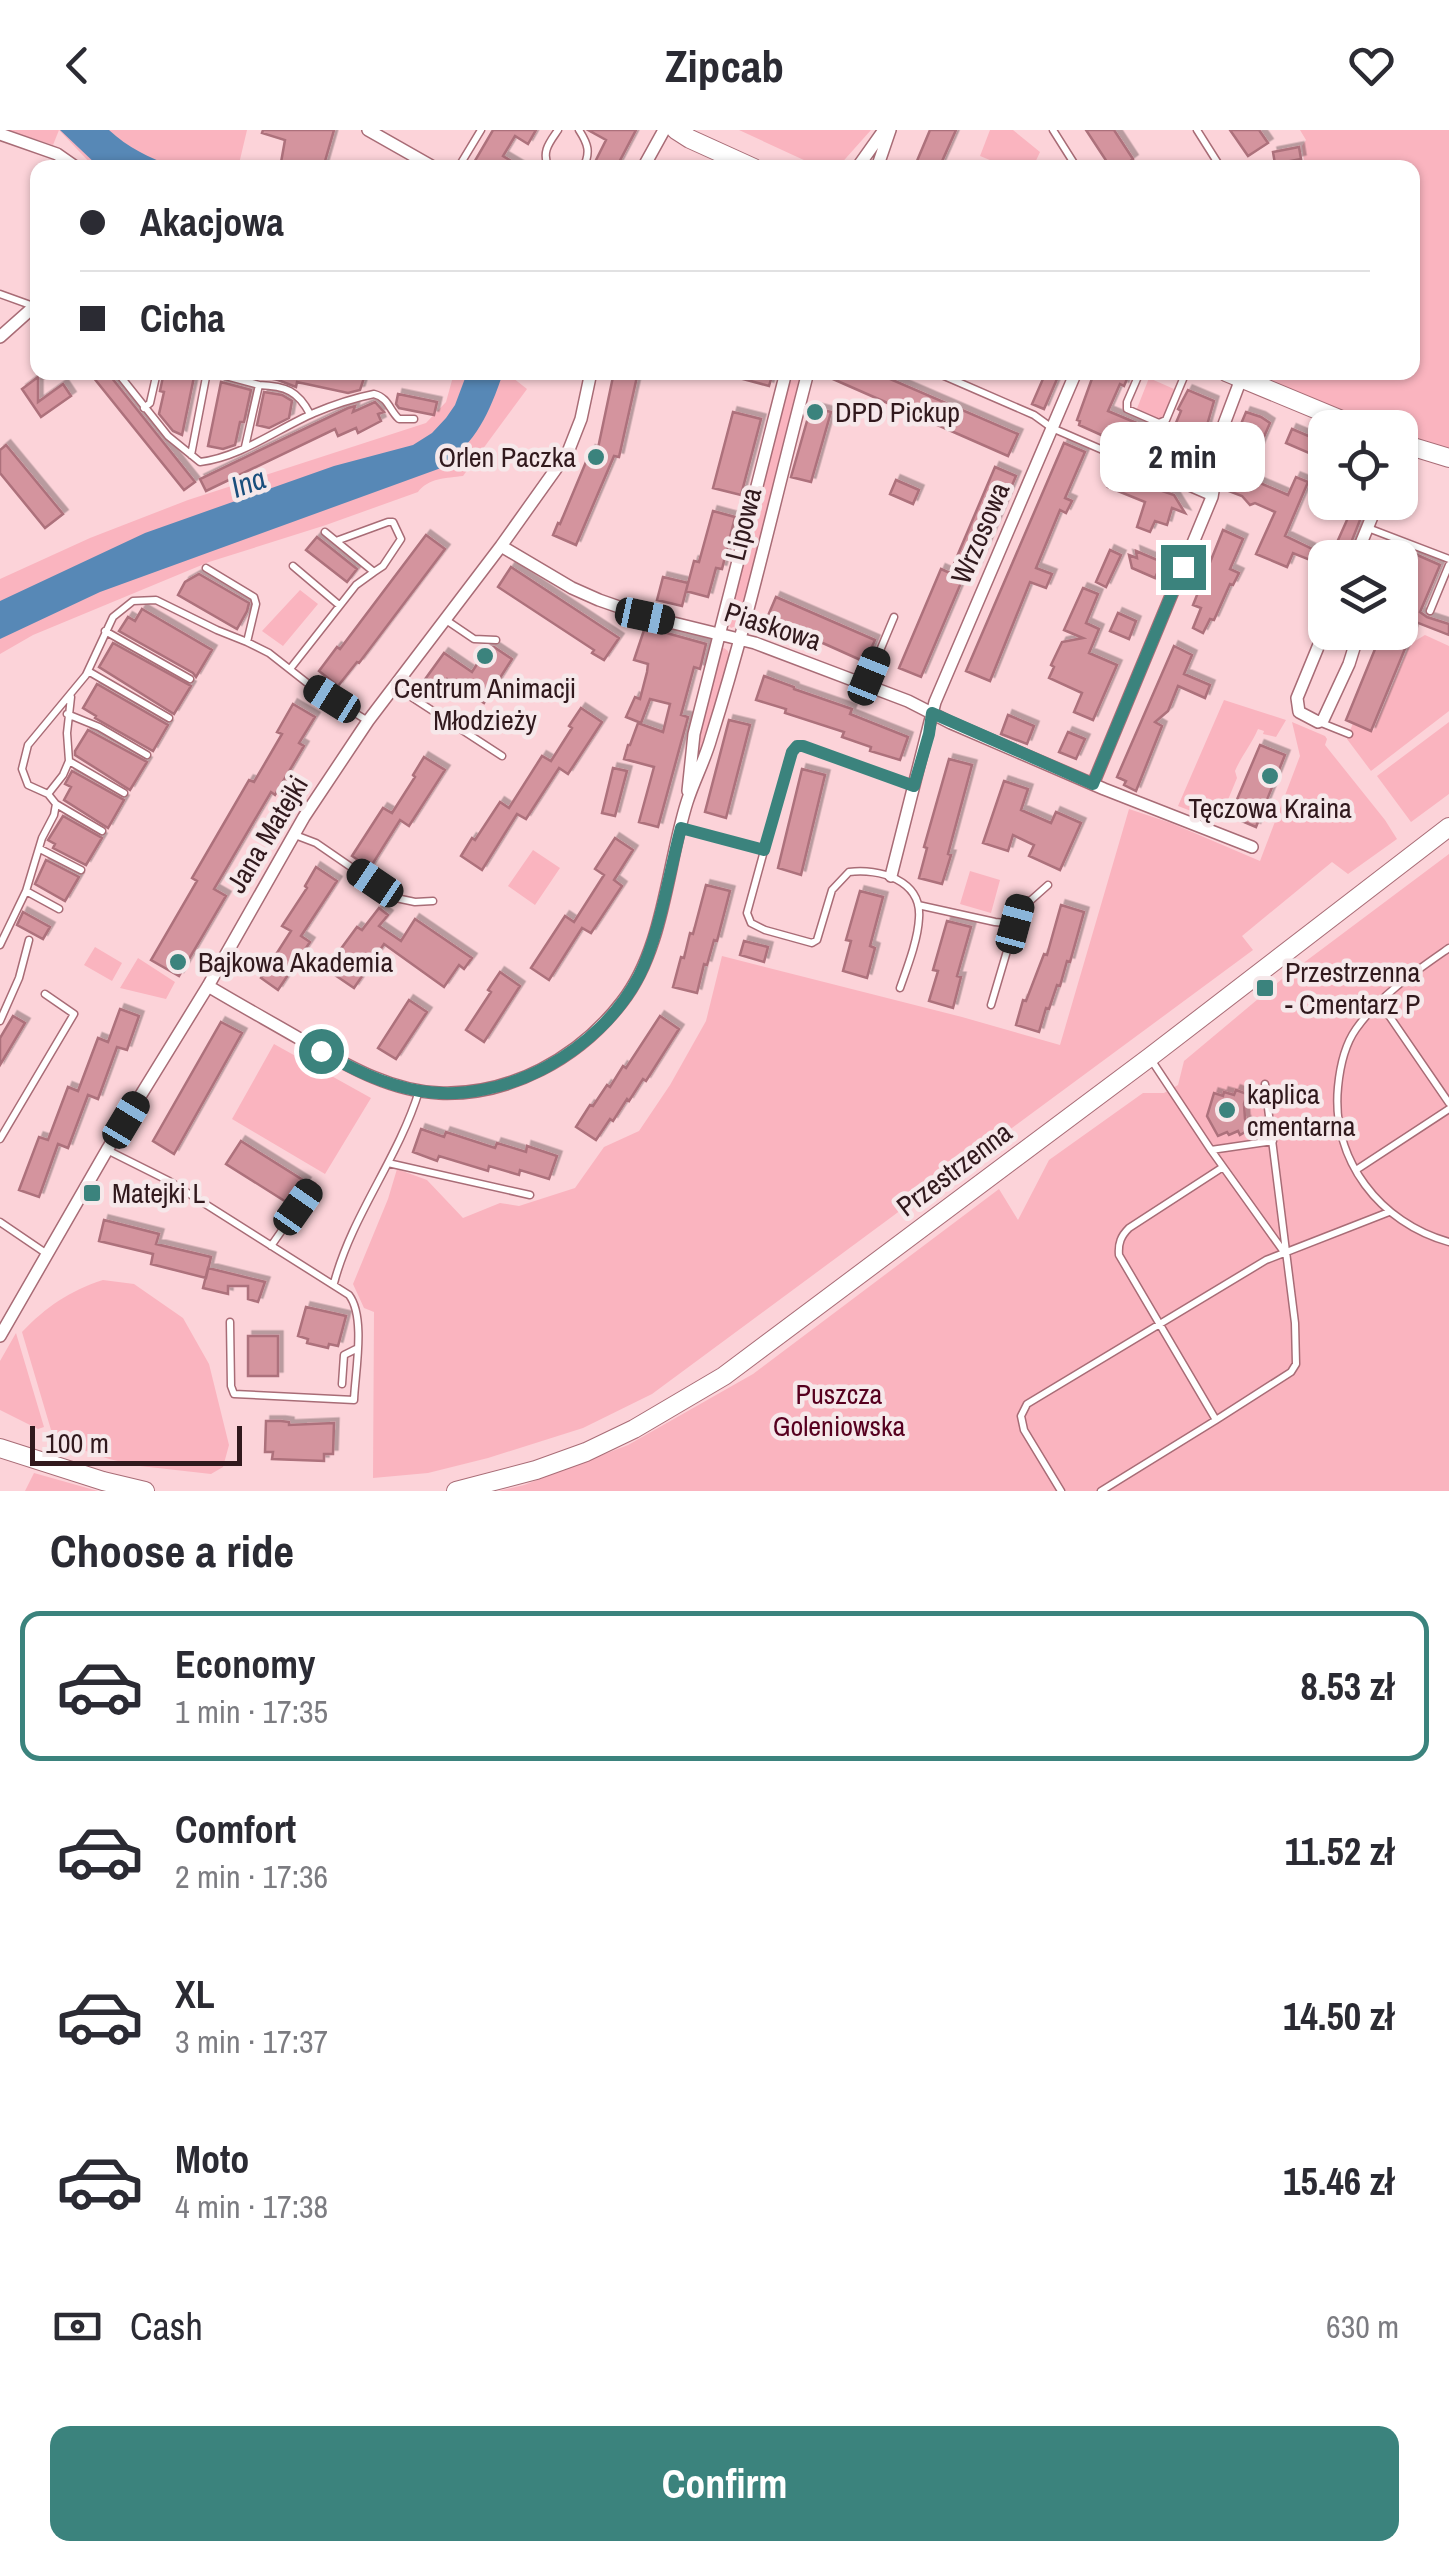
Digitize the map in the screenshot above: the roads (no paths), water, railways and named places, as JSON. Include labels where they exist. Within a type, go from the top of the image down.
[{"type":"street","points":[[368,130],[422,160]]},
{"type":"street","points":[[647,160],[664,130]]},
{"type":"street","points":[[676,130],[736,160]]},
{"type":"street","points":[[863,160],[887,130]]},
{"type":"street","points":[[879,160],[887,130]]},
{"type":"street","points":[[0,134],[66,160]]},
{"type":"street","points":[[0,337],[30,311]]},
{"type":"street","name":"Jana Matejki","points":[[0,1336],[294,834],[368,721],[572,446],[589,380]]},
{"type":"street","name":"Lipowa","points":[[208,986],[344,1064],[371,1077],[419,1091],[462,1092],[516,1081],[542,1070],[598,1030],[622,1002],[651,943],[687,802],[694,734],[784,380]]},
{"type":"street","name":"Lipowa","points":[[687,802],[711,739],[806,380]]},
{"type":"street","name":"Wrzosowa","points":[[892,876],[932,713],[1073,380]]},
{"type":"street","points":[[1093,784],[1212,497],[1233,380]]},
{"type":"street","points":[[1244,380],[1317,410]]},
{"type":"street","points":[[1418,450],[1449,458]]},
{"type":"street","points":[[1363,540],[1370,520]]},
{"type":"street","name":"Piaskowa","points":[[501,546],[599,600],[645,616],[739,638],[865,685],[1093,784],[1252,846]]},
{"type":"street","points":[[1317,650],[1297,698],[1300,712],[1318,722],[1323,720],[1337,693],[1352,650]]},
{"type":"street","name":"Przestrzenna","points":[[456,1491],[586,1452],[634,1429],[724,1376],[1449,827]]},
{"type":"street","points":[[0,1438],[50,1464]]},
{"type":"street","points":[[0,1448],[103,1482],[145,1491]]},
{"type":"lane","points":[[463,160],[481,130]]},
{"type":"lane","points":[[546,160],[545,149],[558,130]]},
{"type":"lane","points":[[579,130],[588,144],[586,160]]},
{"type":"lane","points":[[1052,130],[1072,160]]},
{"type":"lane","points":[[1196,130],[1216,160]]},
{"type":"lane","points":[[0,294],[30,303]]},
{"type":"lane","points":[[123,380],[168,436],[200,462],[245,447],[310,414],[374,394],[389,402],[400,419],[414,419]]},
{"type":"lane","points":[[144,408],[150,402],[155,380]]},
{"type":"lane","points":[[191,456],[207,380]]},
{"type":"lane","points":[[240,380],[295,392],[310,414]]},
{"type":"lane","points":[[953,380],[1034,415],[1052,428],[1212,497]]},
{"type":"lane","points":[[1137,380],[1128,409],[1159,423],[1166,420],[1183,380]]},
{"type":"lane","points":[[245,447],[260,385]]},
{"type":"lane","points":[[290,669],[356,584],[383,566],[401,539],[393,522],[388,522],[336,541]]},
{"type":"lane","points":[[1367,528],[1449,562],[1430,611]]},
{"type":"lane","points":[[325,532],[374,572]]},
{"type":"lane","points":[[293,566],[339,605]]},
{"type":"lane","points":[[206,568],[254,597],[256,604],[246,642]]},
{"type":"lane","points":[[102,831],[28,784],[22,768],[28,746],[88,671],[113,617],[133,601],[156,600],[246,642],[368,721]]},
{"type":"lane","points":[[865,685],[894,617]]},
{"type":"lane","points":[[446,620],[474,639],[496,640]]},
{"type":"lane","points":[[105,631],[190,679]]},
{"type":"lane","points":[[88,671],[169,718]]},
{"type":"lane","points":[[395,686],[502,756]]},
{"type":"lane","points":[[48,794],[69,761],[71,696]]},
{"type":"lane","points":[[68,714],[147,755]]},
{"type":"lane","points":[[1318,722],[1348,734]]},
{"type":"lane","points":[[900,988],[919,918],[918,905],[910,891],[892,876],[868,870],[850,872],[832,890],[818,940],[812,943],[751,924],[746,913],[792,752],[797,746],[914,786]]},
{"type":"lane","points":[[69,761],[124,793]]},
{"type":"lane","points":[[0,945],[26,890],[56,804]]},
{"type":"lane","points":[[681,828],[764,850]]},
{"type":"lane","points":[[294,834],[316,844],[396,898],[433,901]]},
{"type":"lane","points":[[40,849],[81,870]]},
{"type":"lane","points":[[991,1005],[1022,900],[1030,901],[1048,885]]},
{"type":"lane","points":[[26,890],[59,909]]},
{"type":"lane","points":[[918,905],[1015,924]]},
{"type":"lane","points":[[0,1021],[19,978],[29,940]]},
{"type":"lane","points":[[1449,948],[1379,1001],[1351,1038],[1340,1072],[1337,1117],[1346,1153],[1372,1195],[1414,1229],[1449,1242]]},
{"type":"lane","points":[[0,1139],[74,1014],[45,994]]},
{"type":"lane","points":[[1356,1170],[1449,1106],[1379,1001]]},
{"type":"lane","points":[[1150,1057],[1285,1253]]},
{"type":"lane","points":[[1100,1491],[1291,1372],[1296,1364],[1295,1323],[1264,1084]]},
{"type":"lane","points":[[334,1284],[341,1255],[419,1091]]},
{"type":"lane","points":[[1211,1150],[1273,1142]]},
{"type":"lane","points":[[108,1150],[169,1181],[349,1295],[355,1302],[358,1330],[354,1400],[238,1395],[231,1390],[230,1322]]},
{"type":"lane","points":[[388,1163],[530,1195]]},
{"type":"lane","points":[[1216,1420],[1119,1255],[1122,1235],[1129,1228],[1223,1167]]},
{"type":"lane","points":[[271,1246],[312,1186]]},
{"type":"lane","points":[[1060,1491],[1024,1430],[1020,1416],[1027,1404],[1266,1260],[1389,1212]]},
{"type":"lane","points":[[0,1222],[48,1255]]},
{"type":"lane","points":[[342,1384],[344,1355],[356,1349]]},
{"type":"water","points":[[60,130],[109,130],[156,160],[92,160]]},
{"type":"water","points":[[464,380],[500,380],[480,426],[464,448],[441,468],[100,592],[0,639],[0,601],[145,533],[334,466],[413,445],[432,433],[455,405]]},
{"type":"place","name":"DPD Pickup","points":[[815,412]]},
{"type":"place","name":"Orlen Paczka","points":[[596,457]]},
{"type":"place","name":"Centrum Animacji Młodzieży","points":[[485,656]]},
{"type":"place","name":"Tęczowa Kraina","points":[[1270,776]]},
{"type":"place","name":"Bajkowa Akademia","points":[[178,962]]},
{"type":"place","name":"Przestrzenna - Cmentarz P","points":[[1265,988]]},
{"type":"place","name":"kaplica cmentarna","points":[[1227,1110]]},
{"type":"place","name":"Matejki L","points":[[92,1193]]},
{"type":"water label","name":"Ina","points":[[248,482]]},
{"type":"park label","name":"Puszcza Goleniowska","points":[[839,1410]]}]
